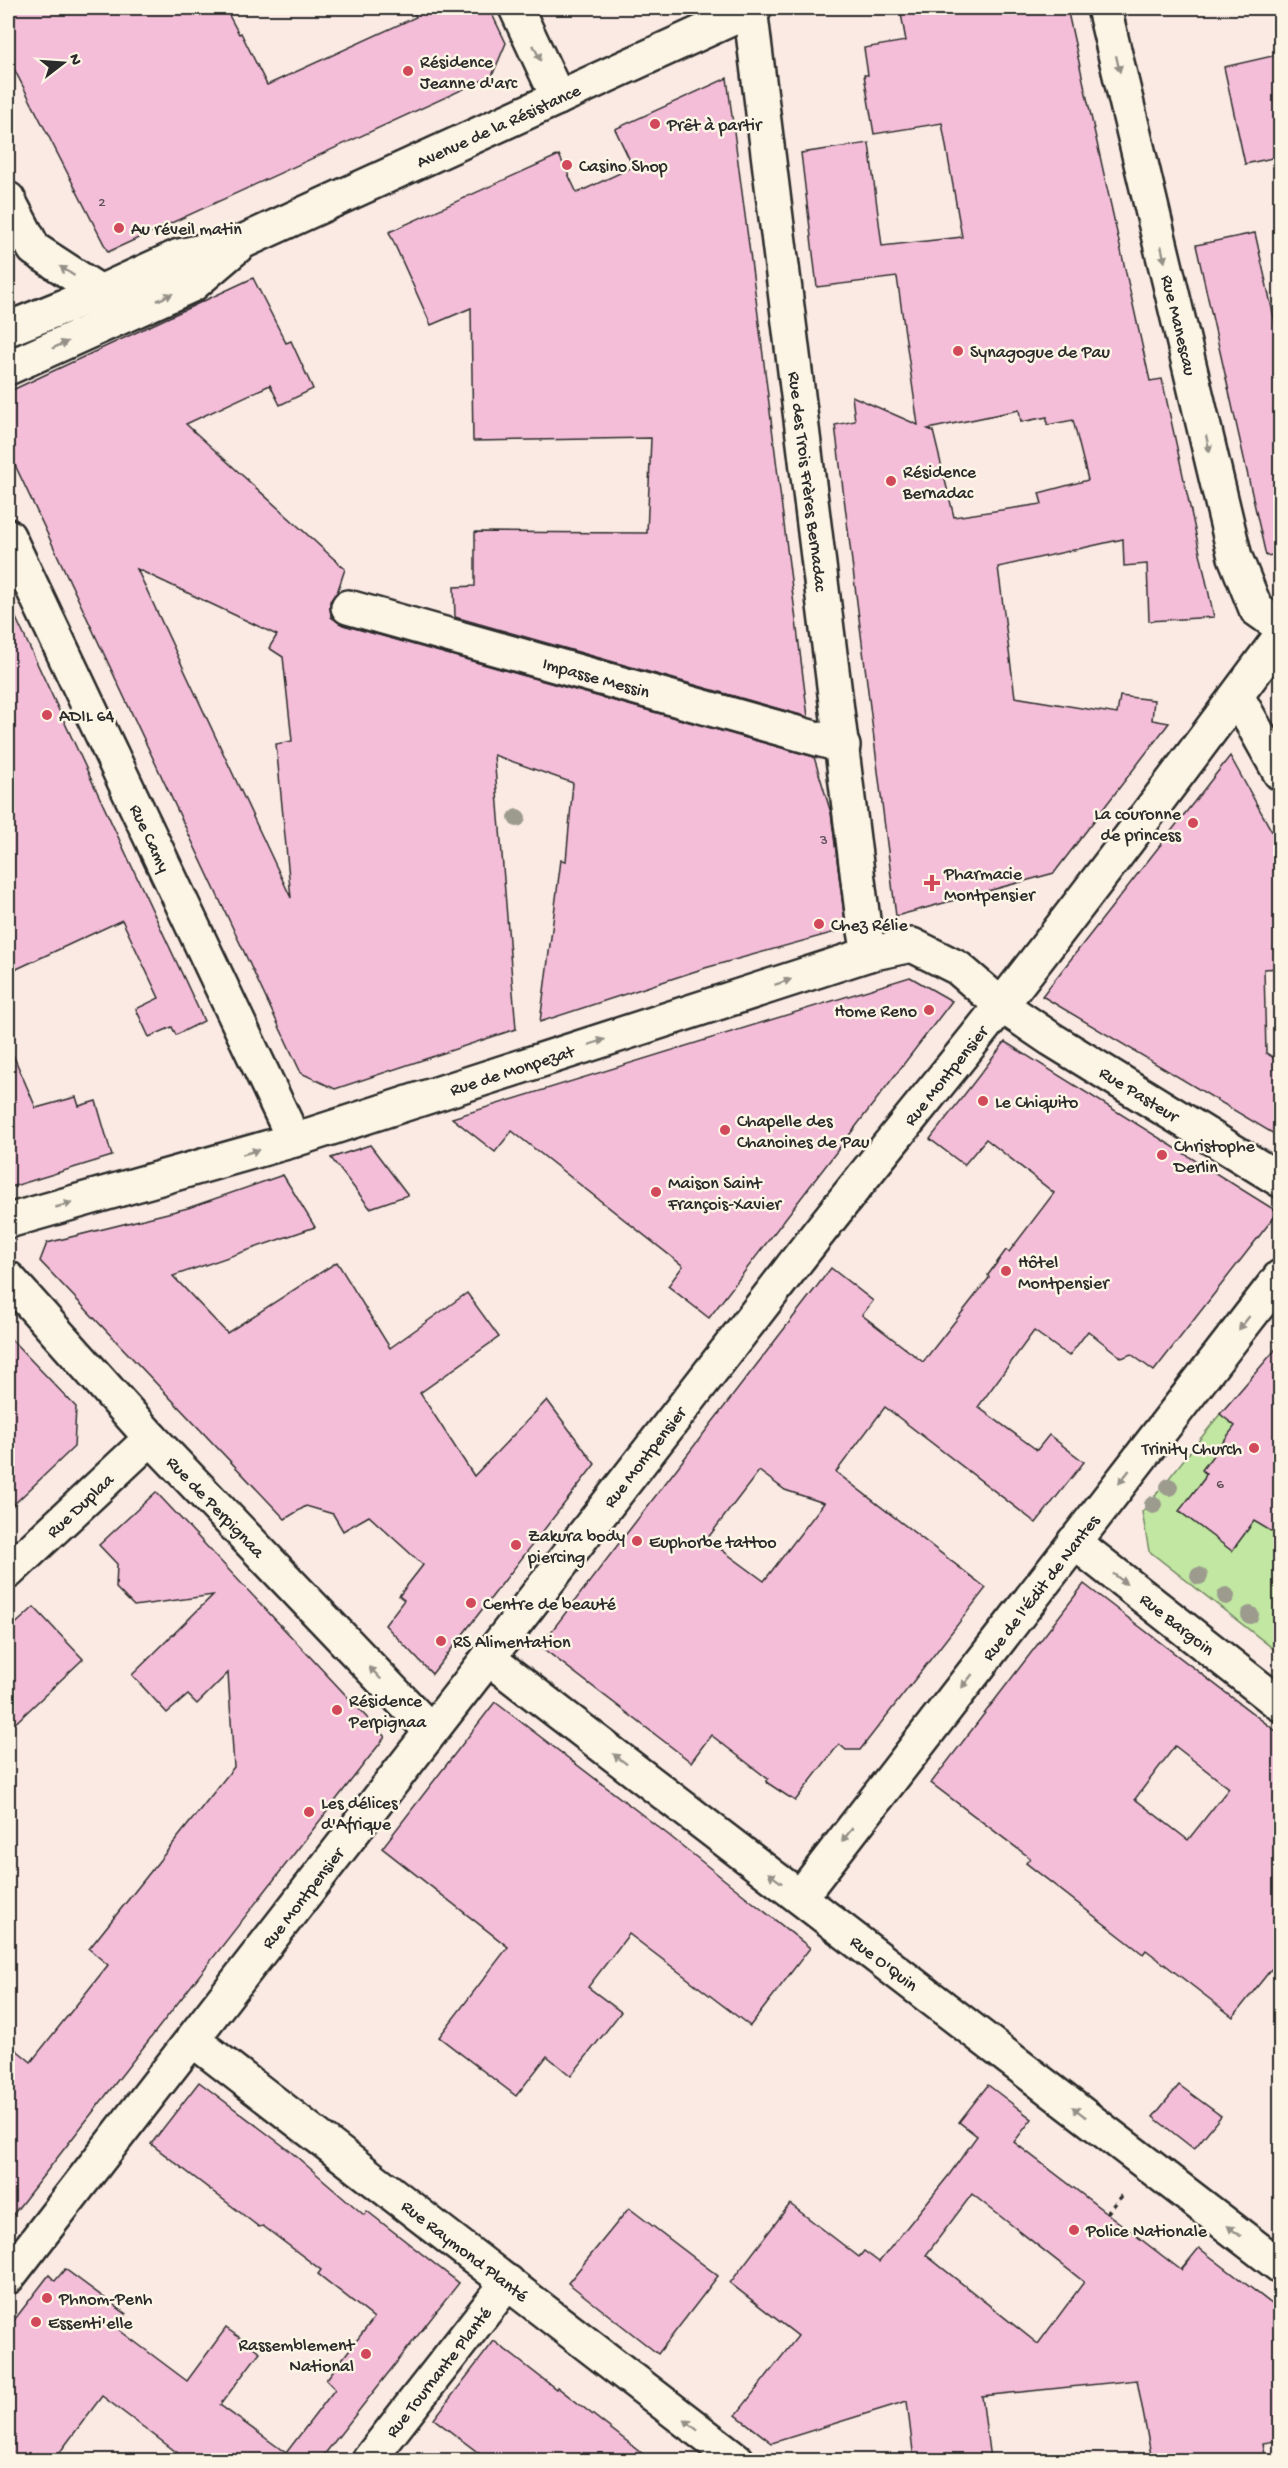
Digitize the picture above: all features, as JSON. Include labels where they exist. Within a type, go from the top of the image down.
[{"type":"street","points":[[516,8],[558,98]]},
{"type":"street","name":"Avenue de la Résistance","points":[[106,307],[192,285],[242,242],[752,8]]},
{"type":"street","name":"Rue des Trois Frères Bernadac","points":[[752,8],[869,954]]},
{"type":"street","name":"Rue Manescau","points":[[1104,8],[1235,557],[1256,609],[1281,626]]},
{"type":"street","points":[[8,199],[34,249],[106,307]]},
{"type":"street","points":[[8,329],[106,307]]},
{"type":"street","points":[[8,368],[106,307]]},
{"type":"street","name":"Rue Camy","points":[[8,536],[294,1140]]},
{"type":"street","name":"Impasse Messin","points":[[348,607],[843,746]]},
{"type":"street","name":"Rue Montpensier","points":[[8,2277],[430,1730],[870,1166],[1001,1005],[1281,637]]},
{"type":"street","points":[[1237,696],[1281,773]]},
{"type":"street","name":"Rue de Monpezat","points":[[8,1221],[294,1140],[869,954],[912,945],[958,968],[1001,1005]]},
{"type":"street","name":"Rue Pasteur","points":[[1001,1005],[1051,1039],[1281,1180]]},
{"type":"street","name":"Rue de l'Édit de Nantes","points":[[800,1897],[1281,1277]]},
{"type":"street","name":"Rue de Perpignaa","points":[[8,1278],[151,1438],[430,1730]]},
{"type":"street","name":"Rue Duplaa","points":[[8,1572],[151,1438]]},
{"type":"street","name":"Rue Bargoin","points":[[1074,1542],[1281,1704]]},
{"type":"street","name":"Rue O'Quin","points":[[488,1658],[1281,2266]]},
{"type":"street","name":"Rue Raymond Planté","points":[[193,2040],[737,2460]]},
{"type":"street","name":"Rue Tournante Planté","points":[[369,2460],[508,2282]]},
{"type":"green space","points":[[1220,1414],[1241,1430],[1180,1511],[1232,1550],[1250,1527],[1253,1516],[1280,1538],[1280,1654],[1149,1551],[1142,1512]]},
{"type":"building","points":[[8,8],[225,8],[239,34],[241,33],[267,85],[416,17],[411,8],[489,8],[506,43],[492,76],[108,252],[8,57]]},
{"type":"building","points":[[900,8],[1067,8],[1150,381],[1162,379],[1214,617],[1149,621],[1147,564],[1124,566],[1123,539],[998,567],[1015,697],[1117,714],[1120,696],[1154,700],[1152,720],[1169,723],[1054,873],[896,916],[835,425],[855,421],[852,396],[918,425],[897,277],[817,287],[801,153],[869,143],[882,246],[962,237],[942,123],[874,134],[864,75],[868,75],[864,48],[906,41]],"holes":[[[1019,410],[1021,422],[1047,417],[1047,425],[1073,420],[1088,480],[1039,493],[1042,504],[954,517],[933,431],[928,429]]]},
{"type":"building","points":[[1281,54],[1281,156],[1245,164],[1224,67]]},
{"type":"building","points":[[727,78],[808,717],[455,617],[454,587],[475,586],[475,532],[647,533],[651,438],[473,441],[471,308],[431,325],[389,232],[559,155],[577,193],[633,167],[615,129]]},
{"type":"building","points":[[1255,233],[1281,349],[1281,554],[1266,556],[1196,245]]},
{"type":"building","points":[[253,278],[286,343],[291,341],[313,389],[280,405],[270,385],[186,424],[345,569],[337,593],[330,601],[331,617],[343,625],[814,757],[831,813],[846,929],[705,968],[540,1022],[561,860],[566,861],[573,783],[494,755],[516,1029],[335,1089],[301,1073],[8,450],[8,392]],"holes":[[[137,569],[277,635],[269,648],[283,657],[292,741],[276,744],[291,898]]]},
{"type":"building","points":[[8,601],[204,1021],[176,1035],[172,1027],[149,1037],[136,1009],[159,998],[122,920],[8,973]]},
{"type":"building","points":[[1230,756],[1281,848],[1281,968],[1264,969],[1266,1053],[1281,1062],[1281,1138],[1042,996]]},
{"type":"building","points":[[910,977],[952,1001],[709,1318],[668,1286],[683,1266],[512,1131],[495,1152],[452,1118]]},
{"type":"building","points":[[1005,1042],[1278,1212],[1154,1371],[1131,1354],[1122,1358],[1088,1331],[1069,1356],[1034,1331],[978,1407],[1037,1450],[1049,1435],[1084,1462],[1036,1523],[885,1407],[836,1472],[986,1588],[860,1750],[846,1750],[839,1744],[795,1801],[766,1782],[768,1779],[711,1735],[691,1762],[540,1646],[831,1268],[873,1301],[862,1315],[923,1362],[989,1278],[988,1275],[1006,1250],[1009,1252],[1054,1193],[986,1139],[964,1165],[930,1139]],"holes":[[[759,1471],[785,1490],[824,1503],[764,1581],[707,1539]]]},
{"type":"building","points":[[8,1043],[36,1108],[76,1097],[79,1106],[96,1101],[112,1156],[8,1188]]},
{"type":"building","points":[[370,1145],[408,1195],[370,1208],[331,1158]]},
{"type":"building","points":[[283,1175],[315,1227],[173,1276],[227,1333],[337,1262],[390,1348],[467,1293],[499,1337],[420,1393],[474,1476],[547,1400],[595,1464],[432,1674],[385,1625],[404,1600],[399,1596],[423,1565],[369,1516],[343,1531],[333,1514],[306,1506],[285,1519],[40,1261],[47,1243],[188,1208]]},
{"type":"building","points":[[8,1336],[76,1407],[74,1447],[8,1510]]},
{"type":"building","points":[[1281,1343],[1281,1537],[1254,1521],[1232,1551],[1179,1511],[1204,1479],[1206,1474],[1202,1470],[1235,1426],[1220,1414]]},
{"type":"building","points":[[156,1492],[385,1737],[8,2221],[8,2043],[31,2062],[108,1965],[89,1949],[234,1767],[228,1673],[197,1704],[188,1695],[167,1713],[132,1675],[213,1595],[134,1606],[116,1588],[117,1564],[99,1545]]},
{"type":"building","points":[[1084,1584],[1281,1735],[1281,1957],[1233,2017],[1146,1950],[1143,1954],[1026,1863],[1030,1858],[931,1783]],"holes":[[[1175,1746],[1229,1788],[1188,1840],[1135,1799]]]},
{"type":"building","points":[[34,1607],[83,1659],[8,1730],[8,1631]]},
{"type":"building","points":[[495,1702],[666,1833],[810,1948],[750,2026],[629,1934],[588,1987],[621,2012],[571,2076],[547,2056],[516,2096],[439,2037],[508,1947],[382,1848]]},
{"type":"building","points":[[199,2082],[290,2151],[364,2215],[367,2211],[459,2283],[320,2460],[187,2460],[102,2396],[54,2460],[8,2460],[8,2328],[49,2275],[55,2281],[65,2269],[126,2314],[115,2327],[187,2381],[226,2328],[260,2352],[220,2405],[286,2453],[335,2389],[326,2380],[374,2318],[318,2274],[321,2270],[263,2226],[259,2227],[151,2144]]},
{"type":"building","points":[[988,2085],[1032,2119],[1014,2142],[1181,2270],[1199,2248],[1281,2311],[1281,2440],[1263,2443],[1266,2460],[1152,2460],[1137,2380],[982,2396],[990,2460],[914,2460],[907,2401],[772,2443],[736,2415],[798,2336],[730,2283],[790,2204],[859,2257],[864,2251],[879,2262],[949,2175],[977,2136],[959,2122]],"holes":[[[972,2194],[1084,2282],[1038,2344],[926,2255]]]},
{"type":"building","points":[[1179,2085],[1221,2116],[1194,2149],[1153,2117]]},
{"type":"building","points":[[629,2208],[718,2276],[658,2354],[568,2283]]},
{"type":"building","points":[[494,2341],[651,2460],[488,2460],[434,2419]]},
{"type":"place","name":"Résidence Jeanne d'arc","points":[[408,71]]},
{"type":"place","name":"Prêt à partir","points":[[655,124]]},
{"type":"place","name":"Casino Shop","points":[[567,165]]},
{"type":"place","name":"Au réveil matin","points":[[119,228]]},
{"type":"place","name":"Synagogue de Pau","points":[[958,351]]},
{"type":"place","name":"Résidence Bernadac","points":[[891,481]]},
{"type":"place","name":"ADIL 64","points":[[47,715]]},
{"type":"place","name":"La couronne de princess","points":[[1193,823]]},
{"type":"place","name":"Pharmacie Montpensier","points":[[932,883]]},
{"type":"place","name":"Chez Rélie","points":[[819,924]]},
{"type":"place","name":"Home Reno","points":[[929,1010]]},
{"type":"place","name":"Le Chiquito","points":[[983,1101]]},
{"type":"place","name":"Chapelle des Chanoines de Pau","points":[[725,1130]]},
{"type":"place","name":"Christophe Derlin","points":[[1162,1155]]},
{"type":"place","name":"Maison Saint François-Xavier","points":[[656,1192]]},
{"type":"place","name":"Hôtel Montpensier","points":[[1006,1271]]},
{"type":"place","name":"Trinity Church","points":[[1254,1448]]},
{"type":"place","name":"Euphorbe tattoo","points":[[637,1541]]},
{"type":"place","name":"Zakura body piercing","points":[[516,1545]]},
{"type":"place","name":"Centre de beauté","points":[[471,1603]]},
{"type":"place","name":"RS Alimentation","points":[[441,1641]]},
{"type":"place","name":"Résidence Perpignaa","points":[[337,1710]]},
{"type":"place","name":"Les délices d'Afrique","points":[[309,1812]]},
{"type":"place","name":"Police Nationale","points":[[1074,2230]]},
{"type":"place","name":"Phnom-Penh","points":[[47,2298]]},
{"type":"place","name":"Essenti'elle","points":[[36,2322]]},
{"type":"place","name":"Rassemblement National","points":[[366,2354]]}]
